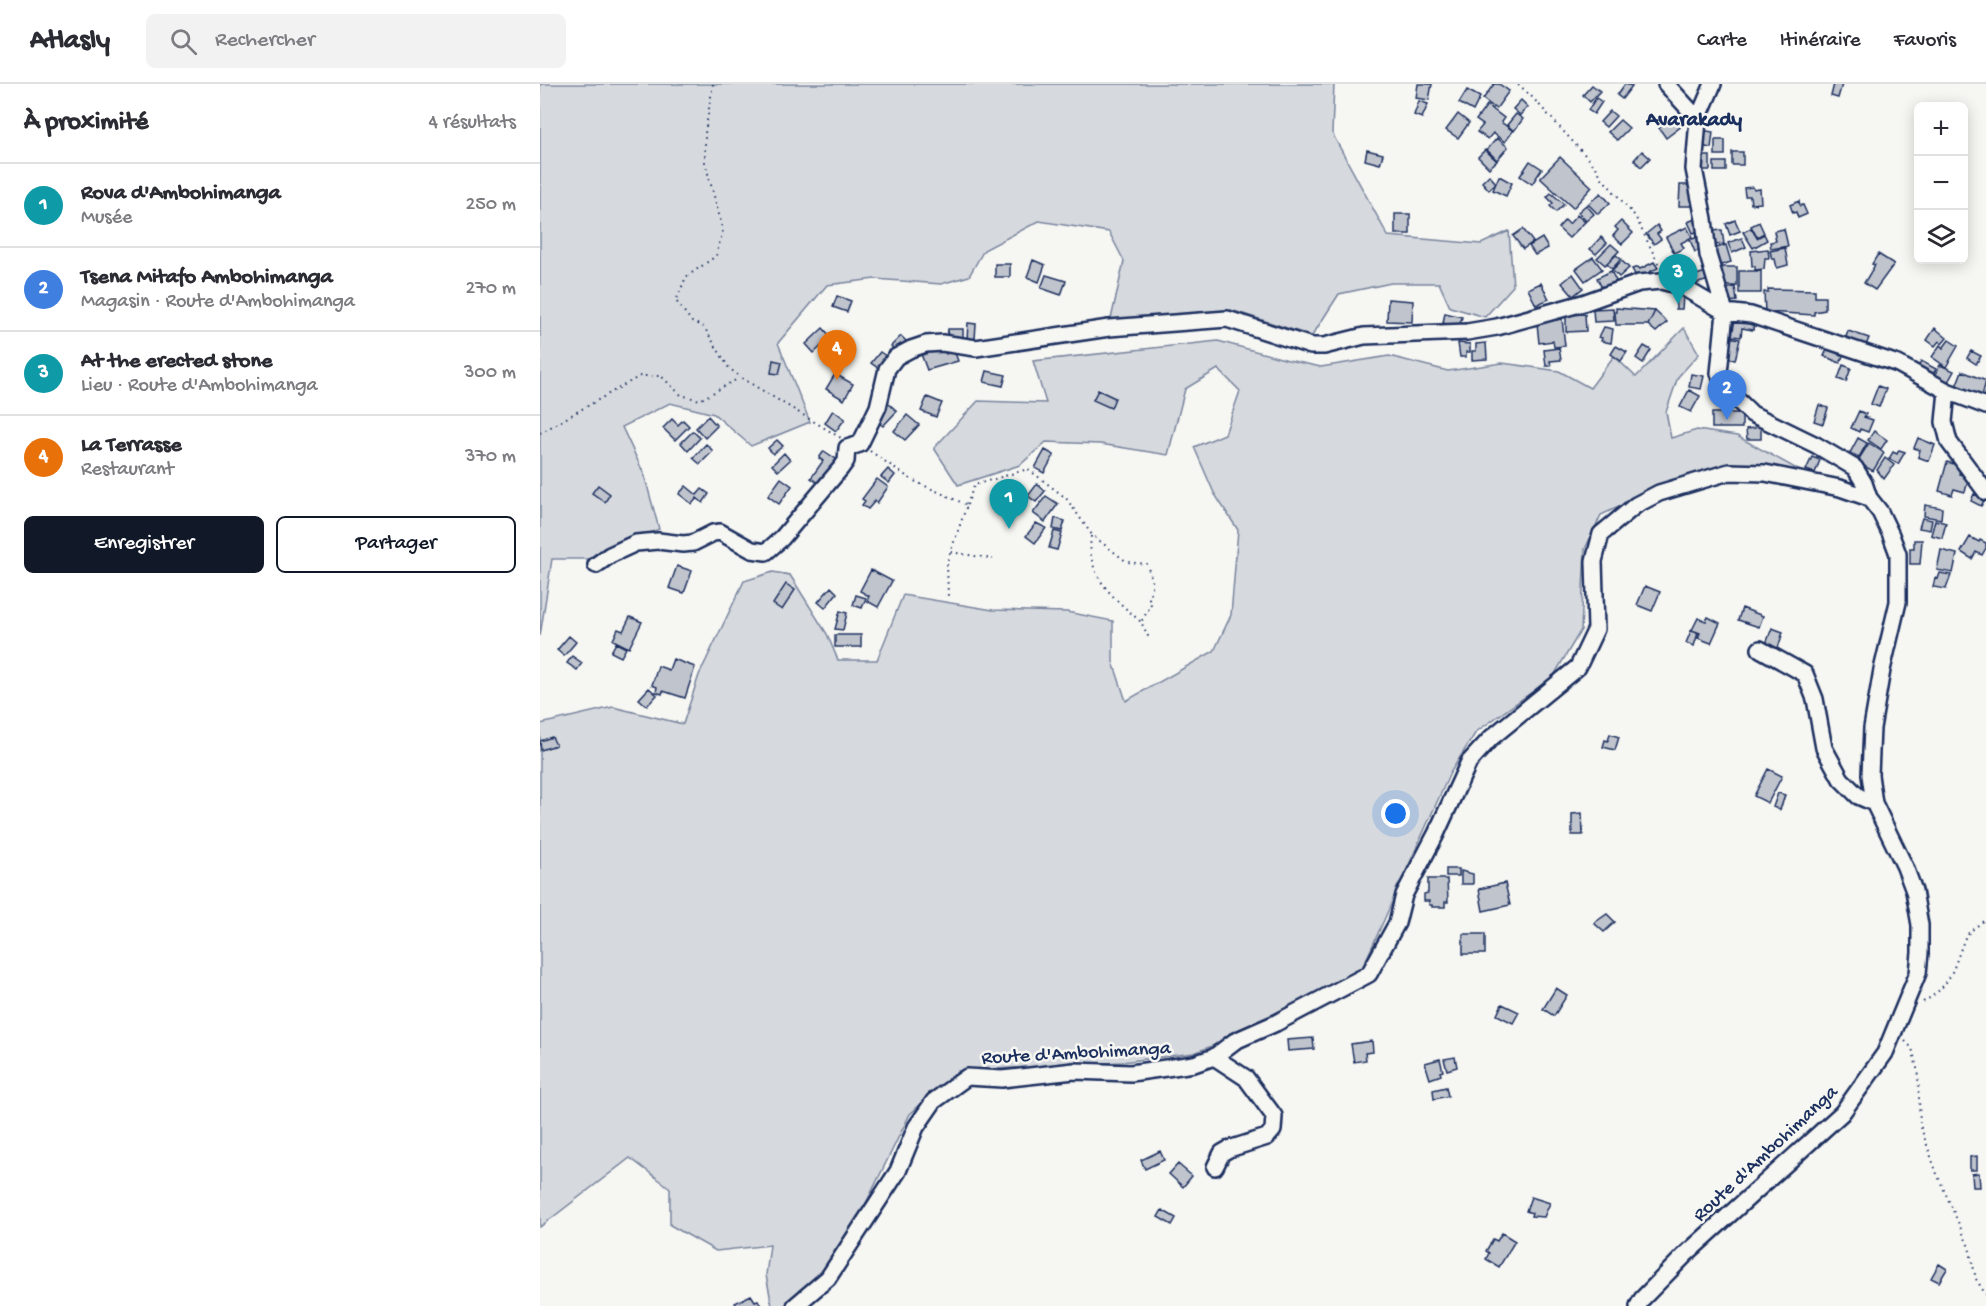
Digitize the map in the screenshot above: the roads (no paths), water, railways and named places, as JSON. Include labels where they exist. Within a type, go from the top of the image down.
[{"type":"street","points":[[1666,84],[1698,119]]},
{"type":"street","points":[[1713,84],[1698,119],[1694,169],[1704,219],[1708,255],[1725,312]]},
{"type":"street","points":[[596,565],[610,555],[636,543],[658,541],[693,543],[712,533],[720,532],[752,550],[766,552],[782,538],[808,506],[830,484],[846,461],[878,407],[886,369],[896,357],[926,344],[942,343],[976,348],[1108,328],[1227,319],[1311,346],[1324,346],[1364,336],[1467,332],[1497,327],[1583,303],[1639,283],[1661,281],[1681,286],[1725,312],[1751,315],[1898,364],[1947,390],[1986,406]]},
{"type":"street","name":"Route d'Ambohimanga","points":[[1638,1306],[1642,1299],[1686,1254],[1842,1113],[1886,1053],[1918,973],[1920,925],[1914,891],[1874,803],[1870,775],[1872,728],[1882,670],[1898,602],[1898,554],[1880,512],[1869,498],[1864,483],[1855,468],[1816,445],[1752,414],[1725,388],[1719,373],[1725,312]]},
{"type":"street","points":[[1947,390],[1944,422],[1949,442],[1986,492]]},
{"type":"street","name":"Route d'Ambohimanga","points":[[795,1306],[828,1278],[897,1171],[916,1127],[934,1101],[967,1077],[1002,1080],[1074,1071],[1131,1073],[1194,1064],[1214,1057],[1235,1041],[1276,1023],[1370,974],[1397,923],[1404,895],[1436,834],[1469,762],[1491,738],[1578,667],[1596,629],[1594,561],[1601,534],[1636,505],[1659,493],[1729,472],[1766,473],[1840,488],[1869,498]]},
{"type":"street","points":[[1760,649],[1805,674],[1815,699],[1824,748],[1841,780],[1858,796],[1874,803]]},
{"type":"street","points":[[1214,1057],[1246,1078],[1274,1116],[1273,1130],[1267,1137],[1229,1149],[1222,1154],[1215,1167]]},
{"type":"place","name":"At the erected stone","points":[[1678,304]]},
{"type":"place","name":"La Terrasse","points":[[837,380]]},
{"type":"place","name":"Tsena Mitafo Ambohimanga","points":[[1727,420]]},
{"type":"place","name":"Rova d'Ambohimanga","points":[[1009,529]]},
{"type":"district","name":"Avarakady","points":[[1694,118]]}]
